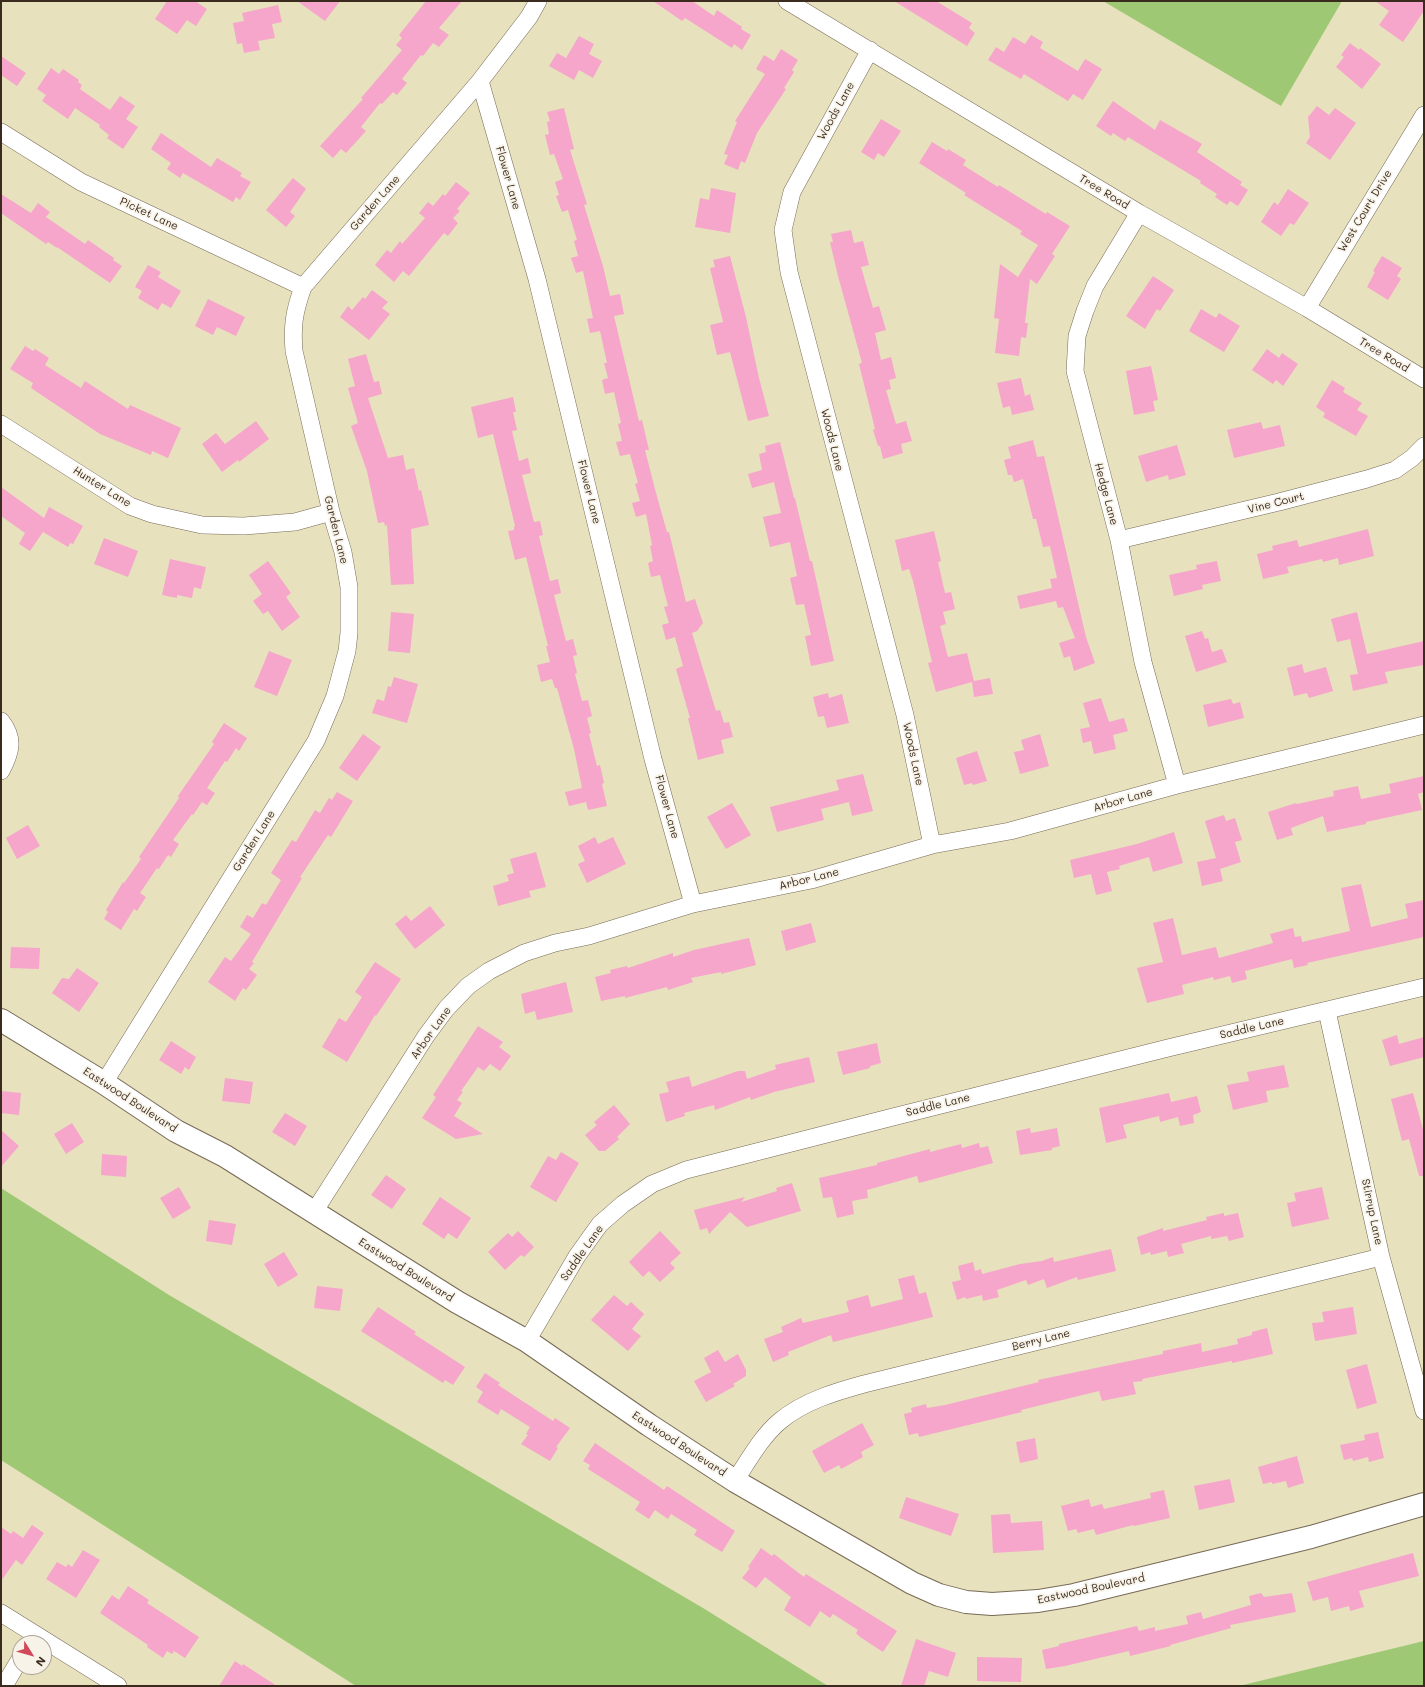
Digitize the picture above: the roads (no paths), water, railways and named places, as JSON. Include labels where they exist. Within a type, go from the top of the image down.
[{"type":"street","name":"Garden Lane","points":[[104,1083],[316,741],[335,696],[347,652],[349,633],[349,587],[343,552],[331,512],[294,351],[292,328],[296,306],[303,287],[480,81],[529,17],[538,1]]},
{"type":"street","name":"Tree Road","points":[[787,1],[1139,213],[1307,308],[1424,379]]},
{"type":"street","name":"Woods Lane","points":[[870,50],[792,192],[783,230],[789,272],[905,714],[932,846]]},
{"type":"street","name":"Flower Lane","points":[[480,81],[537,279],[653,759],[693,904]]},
{"type":"street","name":"West Court Drive","points":[[1307,308],[1424,114]]},
{"type":"street","name":"Picket Lane","points":[[1,132],[81,182],[303,287]]},
{"type":"street","name":"Hedge Lane","points":[[1139,213],[1095,286],[1077,336],[1075,371],[1119,540],[1143,662],[1177,785]]},
{"type":"street","name":"Hunter Lane","points":[[1,424],[130,506],[152,514],[202,525],[244,526],[295,522],[331,512]]},
{"type":"street","name":"Vine Court","points":[[1119,540],[1367,480],[1394,470],[1412,458],[1424,446]]},
{"type":"street","points":[[1,721],[7,729],[10,738],[10,747],[8,758],[1,771]]},
{"type":"street","name":"Arbor Lane","points":[[314,1212],[426,1036],[446,1009],[468,986],[489,971],[524,953],[554,943],[589,936],[693,904],[810,880],[932,846],[1010,831],[1177,785],[1424,726]]},
{"type":"street","name":"Saddle Lane","points":[[527,1341],[578,1256],[600,1224],[623,1204],[652,1184],[686,1170],[1168,1048],[1424,987]]},
{"type":"street","name":"Stirrup Lane","points":[[1327,1011],[1382,1257],[1424,1411]]},
{"type":"street","name":"Eastwood Boulevard","points":[[1,1020],[104,1083],[176,1130],[225,1156],[457,1302],[527,1341],[735,1481],[912,1583],[939,1595],[959,1600],[992,1604],[1038,1601],[1074,1595],[1311,1537],[1424,1504]]},
{"type":"street","name":"Berry Lane","points":[[735,1481],[759,1444],[779,1422],[801,1407],[832,1393],[1101,1325],[1382,1257]]},
{"type":"street","points":[[1,1613],[28,1635]]},
{"type":"street","points":[[52,1649],[118,1686]]},
{"type":"street","points":[[4,1686],[12,1672]]}]
